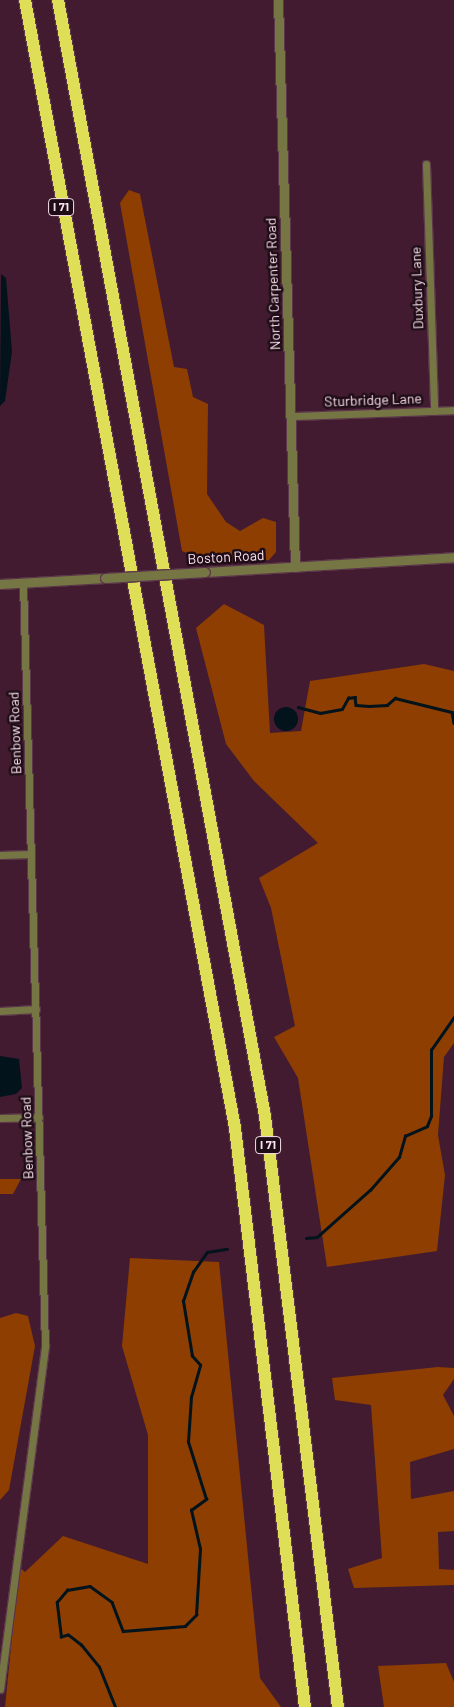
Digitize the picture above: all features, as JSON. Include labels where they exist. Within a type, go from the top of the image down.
[{"type":"highway","name":"I 71","points":[[25,0],[236,1128],[305,1707]]},
{"type":"highway","name":"I 71","points":[[58,0],[265,1116],[338,1707]]},
{"type":"street","name":"North Carpenter Road","points":[[278,0],[292,416],[295,566]]},
{"type":"street","name":"Duxbury Lane","points":[[426,164],[434,411]]},
{"type":"street","name":"Sturbridge Lane","points":[[292,416],[454,410]]},
{"type":"street","name":"Boston Road","points":[[0,584],[454,557]]},
{"type":"street","name":"Benbow Road","points":[[0,1689],[44,1346],[23,583]]},
{"type":"street","points":[[0,855],[31,854]]},
{"type":"street","points":[[0,1011],[36,1009]]},
{"type":"street","points":[[0,1118],[39,1117]]},
{"type":"shaded area","points":[[129,190],[140,194],[174,367],[187,369],[193,397],[208,404],[207,494],[226,522],[240,531],[263,518],[276,522],[276,552],[269,560],[210,563],[182,551],[120,203]]},
{"type":"shaded area","points":[[224,604],[264,625],[270,733],[301,731],[310,681],[424,664],[454,671],[454,1043],[444,1057],[438,1135],[445,1175],[437,1251],[327,1267],[298,1078],[274,1037],[295,1026],[271,908],[259,878],[318,843],[254,781],[226,744],[196,628]]},
{"type":"shaded area","points":[[0,1179],[21,1179],[13,1194],[0,1194]]},
{"type":"shaded area","points":[[130,1258],[219,1262],[260,1678],[281,1707],[5,1707],[19,1567],[25,1572],[63,1536],[148,1564],[148,1435],[122,1346]]},
{"type":"shaded area","points":[[16,1313],[28,1316],[35,1346],[9,1490],[0,1500],[0,1318]]},
{"type":"shaded area","points":[[438,1367],[454,1368],[454,1379],[443,1395],[454,1416],[454,1449],[410,1462],[411,1499],[454,1491],[454,1531],[438,1532],[439,1569],[454,1570],[454,1585],[354,1588],[348,1569],[382,1558],[371,1405],[335,1400],[332,1378]]},
{"type":"shaded area","points":[[446,1663],[454,1682],[454,1707],[384,1707],[378,1666]]},
{"type":"water","points":[[1,274],[6,278],[12,352],[5,401],[0,406]]},
{"type":"water","points":[[286,707],[294,711],[298,719],[294,727],[286,731],[278,727],[274,719],[278,711]]},
{"type":"water","points":[[0,1056],[19,1059],[22,1088],[16,1094],[0,1097]]},
{"type":"waterway","points":[[298,707],[320,713],[342,709],[348,698],[355,697],[356,705],[369,706],[387,705],[395,698],[452,712],[454,723]]},
{"type":"waterway","points":[[306,1238],[317,1237],[370,1190],[399,1157],[405,1136],[427,1126],[431,1116],[431,1050],[454,1017]]},
{"type":"waterway","points":[[115,1707],[99,1667],[81,1645],[68,1635],[61,1637],[57,1602],[67,1590],[90,1586],[112,1602],[123,1631],[185,1626],[196,1615],[200,1549],[191,1510],[206,1499],[188,1442],[191,1397],[200,1365],[192,1356],[183,1301],[193,1272],[207,1252],[227,1249]]}]
